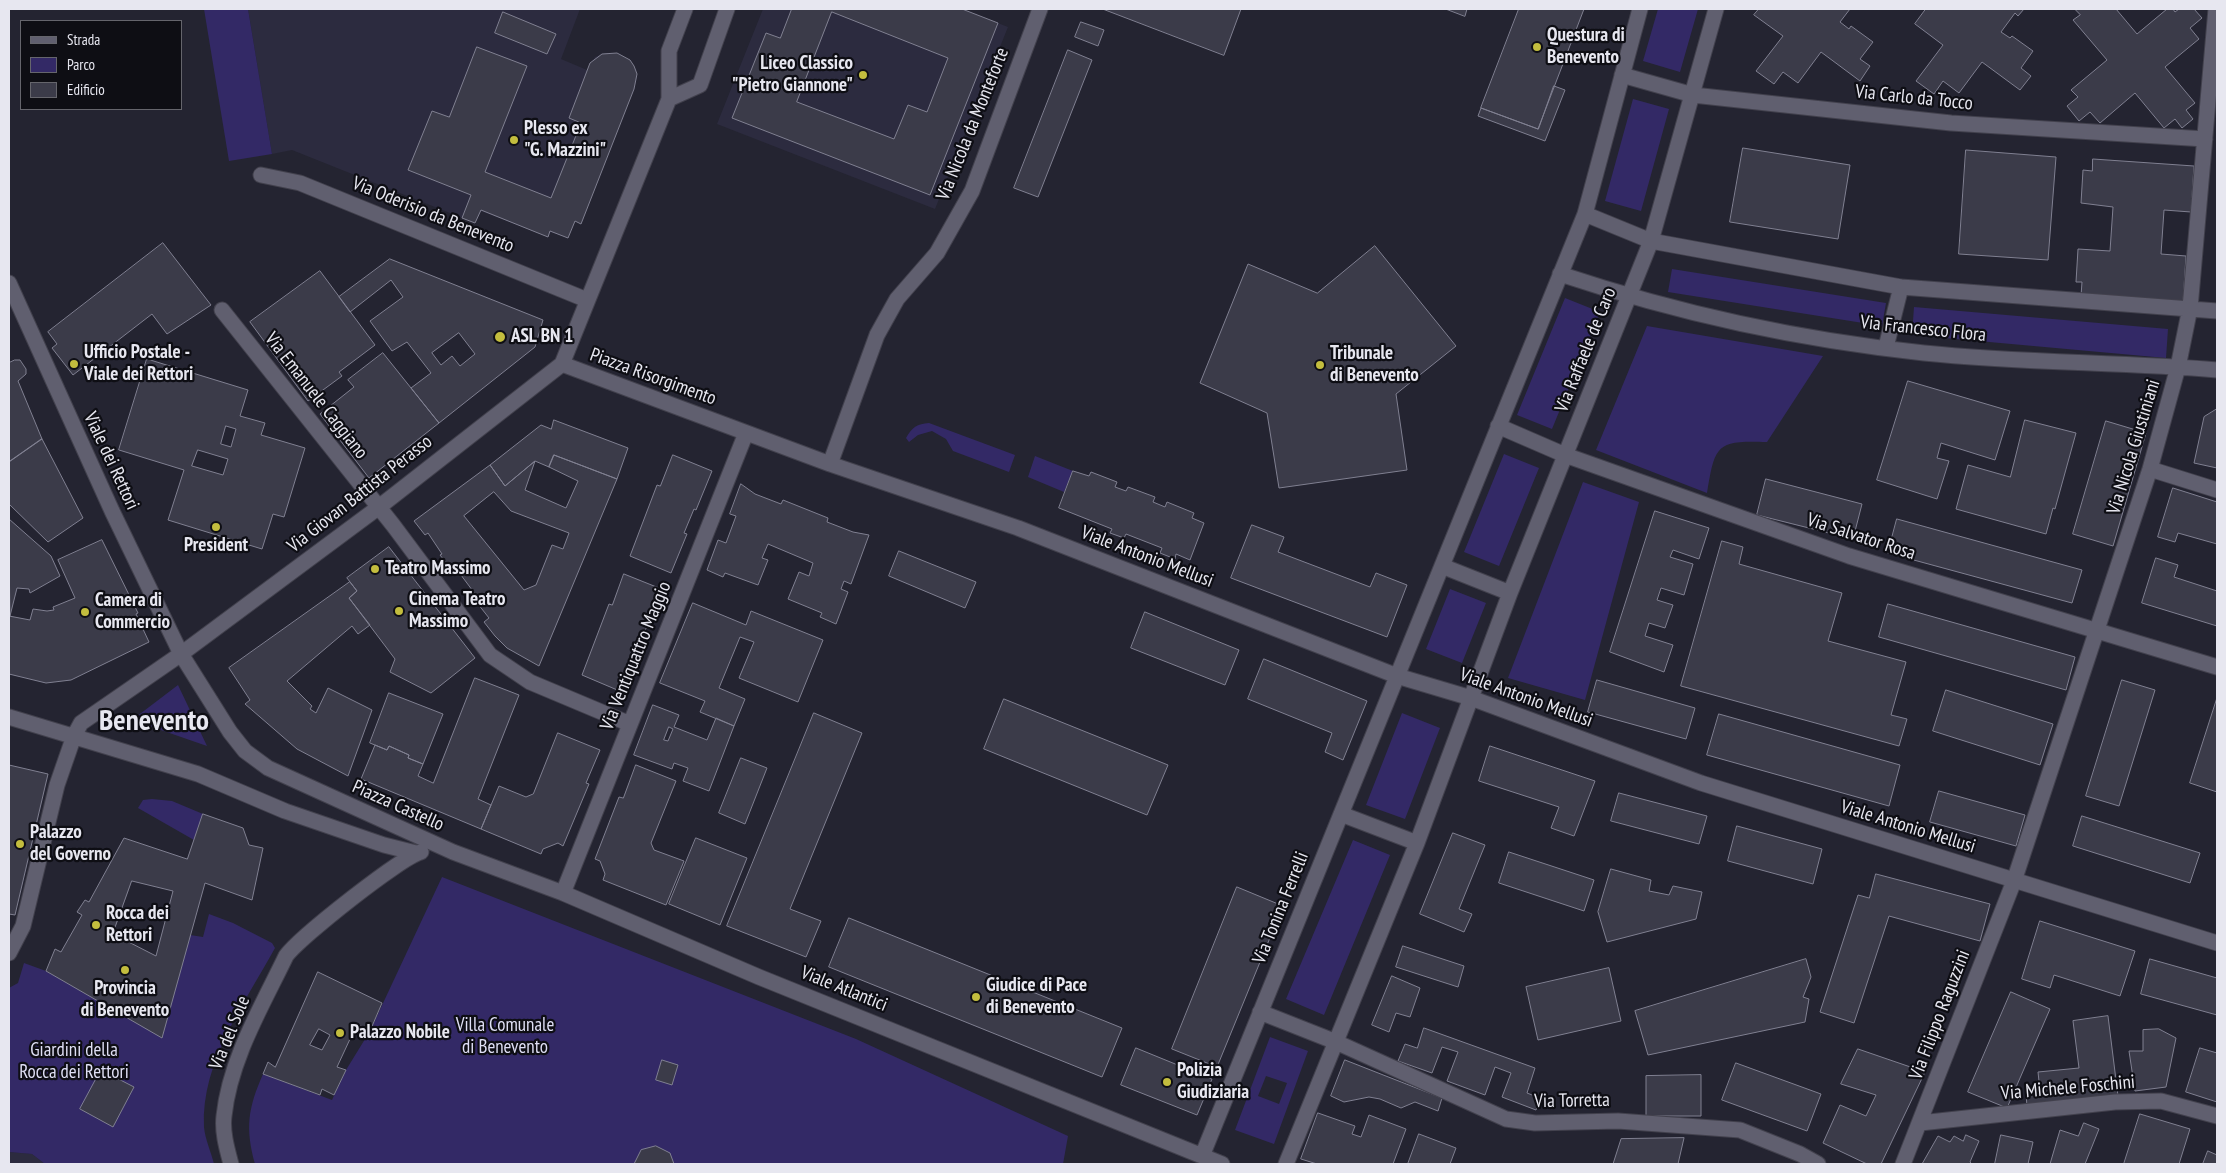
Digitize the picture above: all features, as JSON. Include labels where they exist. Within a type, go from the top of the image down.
[{"type":"street","name":"Piazza Risorgimento","points":[[685,9],[669,52],[669,99],[562,364],[830,464]]},
{"type":"street","points":[[669,99],[700,85],[727,9]]},
{"type":"street","name":"Via Nicola da Monteforte","points":[[830,464],[877,335],[897,299],[937,253],[972,191],[1040,9]]},
{"type":"street","points":[[1398,676],[1585,214],[1640,9]]},
{"type":"street","name":"Via Raffaele de Caro","points":[[1471,698],[1510,593],[1651,241],[1716,9]]},
{"type":"street","name":"Via Nicola Giustiniani","points":[[2014,880],[2150,469],[2178,367],[2190,308],[2216,9]]},
{"type":"street","name":"Via Carlo da Tocco","points":[[1622,75],[1693,94],[1951,123],[2205,139]]},
{"type":"street","name":"Via Oderisio da Benevento","points":[[261,175],[300,183],[588,300]]},
{"type":"street","points":[[1585,214],[1651,241],[1901,287],[2217,311]]},
{"type":"street","name":"Via Francesco Flora","points":[[1560,274],[1629,297],[1702,316],[1816,337],[1923,352],[2217,370]]},
{"type":"street","name":"Viale dei Rettori","points":[[9,283],[112,511],[181,654],[230,732],[245,751],[268,768],[297,783]]},
{"type":"street","points":[[1886,347],[1901,287]]},
{"type":"street","name":"Via Emanuele Caggiano","points":[[222,310],[379,507],[490,655],[530,682],[630,724]]},
{"type":"street","name":"Via Giovan Battista Perasso","points":[[74,736],[81,723],[181,654],[379,507],[562,364]]},
{"type":"street","name":"Via Salvator Rosa","points":[[1498,426],[1565,455],[1849,556],[2217,667]]},
{"type":"street","name":"Via Ventiquattro Maggio","points":[[563,893],[746,433]]},
{"type":"street","name":"Viale Antonio Mellusi","points":[[830,464],[1018,528],[1398,676],[1471,698],[1701,783],[2217,943]]},
{"type":"street","points":[[2150,469],[2217,490]]},
{"type":"street","points":[[1442,566],[1510,593]]},
{"type":"street","name":"Via Tonina Ferrelli","points":[[1202,1156],[1398,676]]},
{"type":"street","points":[[1286,1164],[1418,843],[1471,698]]},
{"type":"street","name":"Piazza Castello","points":[[9,717],[198,774],[271,806],[384,845],[416,853],[451,851]]},
{"type":"street","points":[[9,952],[23,926],[57,785],[74,736]]},
{"type":"street","name":"Piazza Castello","points":[[297,783],[451,851]]},
{"type":"street","points":[[1341,814],[1418,843]]},
{"type":"street","name":"Viale Atlantici","points":[[451,851],[563,893],[759,977],[1222,1164]]},
{"type":"street","name":"Piazza Castello","points":[[312,930],[389,871],[416,853]]},
{"type":"street","name":"Via Filippo Raguzzini","points":[[1903,1164],[2014,880]]},
{"type":"street","name":"Via del Sole","points":[[232,1164],[226,1146],[223,1117],[229,1089],[248,1036],[286,956],[294,945],[312,930]]},
{"type":"street","name":"Via Torretta","points":[[1260,1012],[1336,1042],[1506,1119],[1535,1123],[1618,1120],[1740,1130],[1800,1154],[1818,1164]]},
{"type":"street","name":"Via Michele Foschini","points":[[1920,1123],[2115,1102],[2161,1101],[2217,1116]]},
{"type":"shaded area","points":[[248,9],[580,9],[561,59],[587,70],[595,57],[602,54],[617,53],[630,60],[637,74],[634,89],[581,224],[575,221],[568,238],[551,232],[548,237],[481,211],[475,223],[292,150],[272,154]]},
{"type":"shaded area","name":"Liceo Classico \"Pietro Giannone\"","points":[[763,9],[962,9],[1008,27],[935,209],[717,124]]},
{"type":"shaded area","points":[[9,1152],[32,1154],[45,1164],[9,1164]]},
{"type":"green space","points":[[204,9],[248,9],[272,154],[229,161]]},
{"type":"green space","points":[[1658,9],[1698,9],[1680,72],[1643,61]]},
{"type":"green space","points":[[1633,99],[1669,109],[1641,211],[1605,201]]},
{"type":"green space","points":[[1672,269],[1886,303],[1882,326],[1668,292]]},
{"type":"green space","points":[[1565,298],[1600,312],[1552,429],[1517,415]]},
{"type":"green space","points":[[1914,307],[2168,329],[2166,358],[1912,335]]},
{"type":"green space","points":[[1647,326],[1823,356],[1767,442],[1737,442],[1721,449],[1716,455],[1713,464],[1707,493],[1596,450]]},
{"type":"green space","points":[[929,423],[1015,455],[1009,472],[953,451],[946,439],[932,431],[918,435],[909,442],[906,438],[910,431],[918,425]]},
{"type":"green space","points":[[1504,454],[1539,468],[1499,566],[1464,552]]},
{"type":"green space","points":[[1035,456],[1073,471],[1064,492],[1028,477]]},
{"type":"green space","points":[[1583,482],[1639,502],[1585,700],[1508,678]]},
{"type":"green space","points":[[1450,589],[1486,603],[1462,663],[1426,649]]},
{"type":"green space","points":[[178,685],[207,746],[132,720]]},
{"type":"green space","points":[[1402,713],[1440,728],[1405,819],[1366,805]]},
{"type":"green space","points":[[143,800],[172,801],[203,814],[194,840],[138,808]]},
{"type":"green space","points":[[1353,840],[1390,855],[1324,1015],[1286,999]]},
{"type":"green space","name":"Villa Comunale di Benevento","points":[[442,877],[856,1039],[1068,1136],[1063,1164],[255,1164],[249,1129],[251,1108],[263,1074],[332,1100],[346,1070],[370,1031]]},
{"type":"green space","name":"Giardini della Rocca dei Rettori","points":[[209,914],[233,923],[272,943],[275,948],[227,1034],[217,1056],[210,1079],[205,1103],[204,1127],[214,1164],[45,1164],[32,1154],[9,1152],[9,988],[18,983],[24,963],[46,971],[150,1030],[190,935],[203,937]]},
{"type":"green space","points":[[1270,1037],[1308,1051],[1274,1144],[1235,1130]],"holes":[[[1266,1076],[1287,1083],[1279,1104],[1258,1096]]]},
{"type":"building","points":[[792,9],[962,9],[998,23],[930,195],[732,118],[766,33],[780,38]],"holes":[[[832,12],[948,58],[927,112],[908,105],[894,139],[797,102]]]},
{"type":"building","points":[[1103,9],[1241,9],[1224,55]]},
{"type":"building","points":[[1446,9],[1467,9],[1465,16]]},
{"type":"building","name":"Questura di Benevento","points":[[1519,9],[1584,9],[1538,129],[1481,108]]},
{"type":"building","points":[[1759,9],[1850,9],[1840,22],[1849,29],[1851,26],[1873,42],[1860,59],[1870,66],[1860,81],[1821,52],[1798,83],[1783,72],[1774,84],[1756,71],[1783,36],[1754,15]]},
{"type":"building","points":[[1926,9],[2024,9],[2018,16],[2015,13],[2001,32],[2010,38],[2012,36],[2033,51],[2021,68],[2031,76],[2020,90],[1982,62],[1959,93],[1943,81],[1934,94],[1916,81],[1943,45],[1915,24]]},
{"type":"building","points":[[2075,9],[2116,9],[2137,34],[2167,9],[2173,9],[2175,12],[2179,9],[2194,9],[2202,18],[2190,28],[2199,39],[2165,67],[2195,103],[2186,110],[2193,119],[2182,128],[2175,119],[2164,128],[2135,93],[2100,123],[2090,112],[2079,121],[2067,106],[2078,97],[2071,90],[2107,60],[2073,20],[2080,15]]},
{"type":"building","points":[[503,12],[556,34],[547,54],[495,33]]},
{"type":"building","points":[[1081,22],[1104,30],[1098,46],[1075,37]]},
{"type":"building","points":[[477,47],[527,66],[485,172],[551,198],[581,123],[569,118],[590,63],[602,54],[617,53],[630,60],[634,66],[637,74],[634,89],[581,224],[575,221],[568,238],[550,231],[548,237],[481,210],[475,223],[462,218],[471,195],[408,170],[432,111],[449,117]]},
{"type":"building","points":[[1068,50],[1092,60],[1038,197],[1014,188]]},
{"type":"building","points":[[1554,86],[1565,90],[1545,141],[1478,116],[1481,108],[1538,129]]},
{"type":"building","points":[[1743,148],[1850,165],[1838,239],[1730,222]]},
{"type":"building","points":[[1966,150],[2056,157],[2048,260],[1959,254]]},
{"type":"building","points":[[2093,159],[2194,166],[2191,212],[2164,210],[2161,254],[2186,256],[2183,303],[2081,296],[2082,282],[2076,282],[2078,249],[2110,251],[2113,207],[2081,203],[2083,170],[2092,171]]},
{"type":"building","points":[[163,243],[211,305],[167,334],[152,314],[73,375],[52,348],[57,344],[48,332]]},
{"type":"building","name":"Tribunale di Benevento","points":[[1375,246],[1456,346],[1396,394],[1407,470],[1279,488],[1267,413],[1200,383],[1248,264],[1317,293]]},
{"type":"building","name":"ASL BN 1","points":[[390,259],[543,320],[535,347],[439,423],[411,388],[431,373],[407,342],[392,351],[370,321],[403,297],[391,280],[350,312],[339,297]],"holes":[[[459,333],[475,354],[460,366],[452,356],[441,365],[432,353]]]},
{"type":"building","points":[[320,271],[375,345],[339,372],[342,376],[308,401],[250,322]]},
{"type":"building","points":[[383,353],[439,423],[369,478],[320,414],[354,387],[348,380]]},
{"type":"building","points":[[147,359],[248,390],[240,416],[265,423],[261,435],[305,448],[284,517],[273,514],[262,549],[168,520],[184,470],[119,450]],"holes":[[[226,426],[236,429],[231,447],[221,444]],[[198,450],[228,459],[223,475],[192,466]]]},
{"type":"building","points":[[20,360],[26,369],[26,374],[18,381],[42,439],[9,462],[9,363]]},
{"type":"building","points":[[1908,381],[2010,411],[1995,460],[1941,443],[1937,458],[1949,461],[1937,499],[1877,480]]},
{"type":"building","points":[[2217,409],[2217,468],[2194,463],[2204,417]]},
{"type":"building","points":[[554,420],[628,448],[617,479],[554,455],[549,467],[535,461],[505,486],[490,465],[541,425],[551,429]]},
{"type":"building","points":[[2025,420],[2076,433],[2055,509],[2053,508],[2046,534],[1956,509],[1968,465],[2010,477]]},
{"type":"building","points":[[2106,421],[2146,433],[2113,546],[2073,534]]},
{"type":"building","points":[[42,439],[83,518],[48,542],[9,504],[9,462]]},
{"type":"building","points":[[554,455],[617,479],[539,666],[507,648],[495,636],[484,622],[489,618],[478,604],[481,602],[458,571],[454,573],[440,555],[442,554],[428,533],[425,535],[414,521],[490,465],[505,486],[535,461],[525,490],[566,508],[578,481],[549,467]],"holes":[[[494,492],[511,511],[569,533],[563,549],[552,545],[536,585],[524,590],[464,516]]]},
{"type":"building","points":[[673,455],[712,471],[684,533],[687,534],[671,573],[630,556],[657,485],[660,486]]},
{"type":"building","points":[[1073,471],[1089,476],[1091,472],[1117,482],[1115,487],[1126,491],[1128,487],[1155,497],[1153,502],[1165,507],[1167,502],[1194,513],[1192,518],[1204,523],[1190,560],[1176,554],[1175,559],[1160,553],[1162,548],[1126,534],[1124,538],[1110,533],[1112,529],[1059,508]]},
{"type":"building","points":[[1766,479],[1862,504],[1853,539],[1757,515]]},
{"type":"building","points":[[741,484],[755,494],[781,504],[783,500],[828,518],[827,522],[853,532],[869,535],[851,584],[844,581],[841,589],[848,592],[836,624],[820,617],[822,613],[788,599],[799,572],[809,576],[813,563],[768,544],[762,558],[768,560],[758,585],[725,573],[723,577],[707,570],[718,540],[726,543],[736,516],[730,514]]},
{"type":"building","points":[[2173,488],[2217,502],[2217,544],[2178,533],[2175,542],[2158,537]]},
{"type":"building","points":[[1655,511],[1709,528],[1699,559],[1673,550],[1670,557],[1693,564],[1684,595],[1661,588],[1657,600],[1673,605],[1665,628],[1649,623],[1645,636],[1673,645],[1664,672],[1610,652]]},
{"type":"building","points":[[9,519],[51,556],[60,576],[30,593],[29,589],[17,588],[10,616]]},
{"type":"building","points":[[1897,519],[2082,570],[2072,603],[1888,553]]},
{"type":"building","points":[[1252,525],[1284,537],[1278,552],[1370,587],[1376,573],[1407,585],[1387,637],[1231,578]]},
{"type":"building","name":"Camera di Commercio","points":[[102,540],[138,613],[136,614],[149,642],[71,680],[46,683],[9,674],[9,616],[30,620],[33,609],[54,610],[53,607],[75,598],[58,560]]},
{"type":"building","points":[[1722,541],[1743,547],[1739,564],[1842,593],[1828,641],[1906,662],[1891,715],[1907,719],[1899,746],[1681,686]]},
{"type":"building","name":"Cinema Teatro Massimo","points":[[389,547],[475,658],[431,693],[390,672],[395,659],[349,598],[357,591],[347,578]]},
{"type":"building","points":[[899,551],[976,582],[965,608],[889,576]]},
{"type":"building","points":[[2156,558],[2178,565],[2174,577],[2217,591],[2217,626],[2142,603]]},
{"type":"building","points":[[624,574],[664,590],[635,652],[638,653],[622,692],[582,675],[609,604],[612,605]]},
{"type":"building","points":[[350,582],[357,591],[349,598],[370,625],[358,634],[352,626],[287,681],[312,706],[310,709],[316,713],[328,688],[372,710],[348,776],[297,749],[245,704],[250,700],[229,668]]},
{"type":"building","points":[[693,603],[746,625],[751,611],[823,640],[798,702],[739,678],[754,642],[740,637],[719,688],[745,699],[734,726],[700,712],[705,701],[660,683]]},
{"type":"building","points":[[1888,604],[2075,657],[2066,690],[1879,637]]},
{"type":"building","points":[[1145,612],[1239,650],[1225,685],[1131,648]]},
{"type":"building","points":[[1264,659],[1367,701],[1343,760],[1325,752],[1332,733],[1248,699]]},
{"type":"building","points":[[475,678],[519,695],[478,799],[491,805],[481,829],[361,779],[375,745],[387,750],[389,746],[409,755],[408,758],[423,764],[418,776],[433,783]]},
{"type":"building","points":[[1597,680],[1695,708],[1686,739],[1588,712]]},
{"type":"building","points":[[2122,680],[2155,690],[2119,806],[2086,796]]},
{"type":"building","points":[[1946,690],[2053,724],[2040,765],[1933,731]]},
{"type":"building","points":[[389,693],[443,714],[423,764],[408,758],[409,755],[389,746],[387,750],[370,743]]},
{"type":"building","points":[[2217,698],[2217,792],[2190,783]]},
{"type":"building","points":[[1004,699],[1168,765],[1147,815],[984,749]]},
{"type":"building","points":[[653,705],[679,715],[674,727],[707,740],[716,718],[734,726],[709,791],[683,781],[688,768],[674,763],[672,769],[634,755]],"holes":[[[669,727],[673,729],[668,741],[664,740]]]},
{"type":"building","points":[[814,713],[862,733],[790,909],[821,921],[806,957],[727,926]]},
{"type":"building","points":[[1719,714],[1900,765],[1889,806],[1707,755]]},
{"type":"building","points":[[558,733],[600,750],[586,783],[589,784],[563,846],[558,843],[543,849],[541,854],[481,829],[499,786],[526,797],[533,794]]},
{"type":"building","points":[[1490,746],[1595,781],[1574,836],[1551,828],[1559,807],[1479,781]]},
{"type":"building","points":[[741,758],[767,768],[745,824],[719,813]]},
{"type":"building","name":"Palazzo del Governo","points":[[9,765],[48,774],[15,915],[9,914]]},
{"type":"building","points":[[636,765],[676,781],[651,843],[654,850],[684,861],[666,905],[603,880],[605,874],[600,861],[595,859],[619,797],[623,798]]},
{"type":"building","points":[[1939,791],[2025,815],[2016,846],[1930,822]]},
{"type":"building","points":[[1619,793],[1707,816],[1699,844],[1611,821]]},
{"type":"building","name":"Rocca dei Rettori","points":[[203,814],[243,828],[249,845],[263,848],[252,900],[205,883],[162,1038],[46,971],[55,949],[61,952],[82,915],[77,912],[85,900],[89,902],[124,838],[187,859]],"holes":[[[132,881],[173,891],[156,956],[113,934]]]},
{"type":"building","points":[[2082,816],[2200,853],[2190,883],[2073,846]]},
{"type":"building","points":[[1737,826],[1822,849],[1813,884],[1728,861]]},
{"type":"building","points":[[1453,833],[1485,845],[1459,909],[1472,914],[1464,932],[1420,914]]},
{"type":"building","points":[[696,838],[747,858],[720,925],[669,904]]},
{"type":"building","points":[[1509,852],[1594,880],[1584,911],[1499,883]]},
{"type":"building","points":[[1611,869],[1651,880],[1649,891],[1669,895],[1673,886],[1702,892],[1696,919],[1607,942],[1598,912]]},
{"type":"building","points":[[1876,874],[1990,904],[1980,941],[1889,916],[1854,1023],[1820,1012],[1858,895],[1869,898]]},
{"type":"building","points":[[1237,887],[1283,906],[1217,1067],[1172,1049]]},
{"type":"building","name":"Giudice di Pace di Benevento","points":[[849,918],[1122,1028],[1102,1077],[829,967]]},
{"type":"building","points":[[2040,921],[2135,951],[2120,996],[2054,975],[2050,988],[2022,979]]},
{"type":"building","points":[[1403,946],[1464,966],[1458,987],[1396,967]]},
{"type":"building","points":[[1806,959],[1811,977],[1803,997],[1809,999],[1805,1022],[1648,1055],[1635,1011]]},
{"type":"building","points":[[2150,959],[2217,978],[2217,1015],[2141,994]]},
{"type":"building","points":[[1609,968],[1621,1021],[1538,1040],[1526,987]]},
{"type":"building","name":"Palazzo Nobile","points":[[318,972],[382,1003],[370,1031],[357,1024],[337,1067],[346,1070],[334,1095],[322,1089],[320,1095],[263,1074],[268,1062],[275,1067]],"holes":[[[319,1029],[330,1035],[322,1050],[310,1045]]]},
{"type":"building","points":[[1392,976],[1420,988],[1410,1017],[1396,1013],[1389,1032],[1372,1025]]},
{"type":"building","points":[[2011,992],[2050,1009],[2007,1108],[1968,1092]]},
{"type":"building","points":[[2108,1016],[2118,1096],[2027,1107],[2026,1093],[2040,1091],[2038,1072],[2079,1068],[2073,1021]]},
{"type":"building","points":[[1424,1028],[1535,1068],[1527,1093],[1540,1098],[1536,1110],[1502,1097],[1511,1073],[1495,1067],[1485,1095],[1447,1081],[1458,1052],[1442,1047],[1432,1073],[1398,1061],[1405,1044],[1417,1048]]},
{"type":"building","points":[[2159,1029],[2176,1038],[2166,1087],[2135,1091],[2129,1051],[2143,1051],[2143,1030]]},
{"type":"building","name":"Polizia Giudiziaria","points":[[1136,1048],[1212,1079],[1197,1115],[1121,1085]]},
{"type":"building","points":[[2200,1048],[2217,1053],[2217,1102],[2186,1092]]},
{"type":"building","points":[[1858,1049],[1925,1072],[1881,1164],[1867,1164],[1823,1143],[1840,1105],[1866,1116],[1876,1095],[1841,1084]]},
{"type":"building","points":[[662,1060],[678,1065],[672,1085],[656,1080]]},
{"type":"building","points":[[1345,1060],[1442,1098],[1438,1111],[1415,1102],[1401,1108],[1380,1099],[1369,1097],[1344,1102],[1331,1096]]},
{"type":"building","points":[[1736,1063],[1821,1094],[1807,1131],[1722,1100]]},
{"type":"building","points":[[101,1070],[134,1087],[113,1127],[80,1109]]},
{"type":"building","points":[[1701,1075],[1701,1116],[1646,1116],[1646,1076]]},
{"type":"building","points":[[1318,1113],[1355,1126],[1352,1134],[1361,1137],[1369,1115],[1406,1129],[1393,1164],[1317,1164],[1301,1159]]},
{"type":"building","points":[[2140,1114],[2190,1129],[2179,1164],[2124,1164]]},
{"type":"building","points":[[2084,1123],[2099,1129],[2085,1164],[2050,1164],[2060,1130],[2078,1136]]},
{"type":"building","points":[[1419,1134],[1456,1148],[1450,1164],[1408,1164]]},
{"type":"building","points":[[1966,1135],[1979,1141],[1970,1162],[1972,1164],[1922,1164],[1938,1136],[1950,1142],[1954,1136],[1963,1141]]},
{"type":"building","points":[[2001,1135],[2033,1142],[2028,1164],[1995,1164]]},
{"type":"building","points":[[1684,1138],[1678,1164],[1613,1164],[1621,1139]]},
{"type":"building","points":[[656,1146],[670,1153],[674,1164],[634,1164],[641,1150]]},
{"type":"building","points":[[2208,1151],[2217,1155],[2217,1164],[2203,1164]]},
{"type":"place","name":"Questura di Benevento","points":[[1537,47]]},
{"type":"place","name":"Liceo Classico \"Pietro Giannone\"","points":[[863,75]]},
{"type":"place","name":"Plesso ex \"G. Mazzini\"","points":[[514,140]]},
{"type":"place","name":"ASL BN 1","points":[[500,337]]},
{"type":"place","name":"Ufficio Postale - Viale dei Rettori","points":[[74,364]]},
{"type":"place","name":"Tribunale di Benevento","points":[[1320,365]]},
{"type":"place","name":"President","points":[[216,527]]},
{"type":"place","name":"Teatro Massimo","points":[[375,569]]},
{"type":"place","name":"Cinema Teatro Massimo","points":[[399,611]]},
{"type":"place","name":"Camera di Commercio","points":[[85,612]]},
{"type":"place","name":"Palazzo del Governo","points":[[20,844]]},
{"type":"place","name":"Rocca dei Rettori","points":[[96,925]]},
{"type":"place","name":"Provincia di Benevento","points":[[125,970]]},
{"type":"place","name":"Giudice di Pace di Benevento","points":[[976,997]]},
{"type":"place","name":"Palazzo Nobile","points":[[340,1033]]},
{"type":"place","name":"Polizia Giudiziaria","points":[[1167,1082]]},
{"type":"district","name":"Benevento","points":[[154,722]]}]
